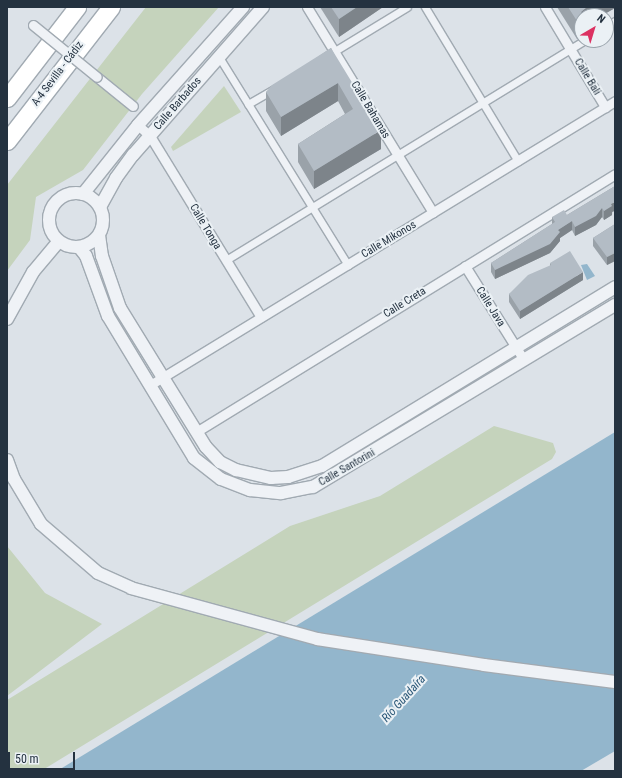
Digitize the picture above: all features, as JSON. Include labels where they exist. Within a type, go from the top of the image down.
[{"type":"highway","points":[[7,98],[77,7]]},
{"type":"highway","name":"A-4 Sevilla - Cádiz","points":[[7,141],[111,7]]},
{"type":"street","name":"Calle Barbados","points":[[83,194],[138,125],[243,7]]},
{"type":"street","name":"Calle Barbados","points":[[100,207],[116,178],[150,136],[263,7]]},
{"type":"street","name":"Calle Bahamas","points":[[307,7],[433,213]]},
{"type":"street","points":[[321,60],[407,7]]},
{"type":"street","points":[[425,7],[518,161]]},
{"type":"street","name":"Calle Bali","points":[[545,7],[605,107]]},
{"type":"street","points":[[33,25],[133,106]]},
{"type":"street","points":[[226,260],[574,47]]},
{"type":"street","points":[[219,57],[348,265]]},
{"type":"street","points":[[248,104],[281,84]]},
{"type":"street","name":"Calle Mikonos","points":[[150,385],[615,101]]},
{"type":"street","name":"Calle Tonga","points":[[138,125],[150,136],[261,318]]},
{"type":"street","name":"Calle Creta","points":[[196,432],[615,174]]},
{"type":"street","points":[[83,194],[92,198],[100,207],[103,219],[99,235],[93,241],[79,247],[67,246],[59,241],[49,226],[51,207],[65,195],[83,194]]},
{"type":"street","name":"Calle Santorini","points":[[99,235],[102,256],[120,308],[162,378],[211,454],[236,470],[272,478],[305,473],[322,466],[615,287]]},
{"type":"street","points":[[7,319],[33,272],[59,241]]},
{"type":"street","name":"Calle Santorini","points":[[79,247],[86,256],[108,316],[194,458],[209,472],[250,490],[281,493],[313,487],[343,471],[615,305]]},
{"type":"street","name":"Calle Java","points":[[465,266],[524,360]]},
{"type":"street","points":[[7,460],[14,479],[41,524],[98,573],[131,588],[317,639],[477,664],[615,682]]},
{"type":"green space","points":[[146,7],[219,7],[142,94],[83,170],[36,197],[30,240],[7,271],[7,185]]},
{"type":"green space","points":[[224,86],[241,112],[173,151],[171,147]]},
{"type":"green space","points":[[494,426],[553,443],[556,452],[552,459],[41,771],[7,771],[7,700],[290,526],[380,496]]},
{"type":"green space","points":[[7,546],[45,593],[102,624],[7,696]]},
{"type":"water","points":[[587,264],[595,276],[587,280],[581,265]]},
{"type":"water","name":"Río Guadaíra","points":[[615,432],[615,751],[581,771],[57,771]]},
{"type":"building","points":[[331,7],[357,7],[339,19]]},
{"type":"building","points":[[568,7],[587,7],[574,8],[574,16]]},
{"type":"building","points":[[331,48],[381,130],[314,171],[298,144],[353,109],[338,83],[281,117],[266,92],[272,85]]},
{"type":"building","points":[[615,186],[615,202],[611,204],[612,206],[604,211],[602,208],[596,216],[575,227],[572,221],[558,230],[560,232],[550,244],[495,270],[491,263],[555,222],[552,217],[564,210],[567,215]]},
{"type":"building","points":[[615,224],[615,253],[607,257],[593,238]]},
{"type":"building","points":[[570,251],[583,272],[520,311],[509,294],[528,275],[551,265],[550,263]]}]
